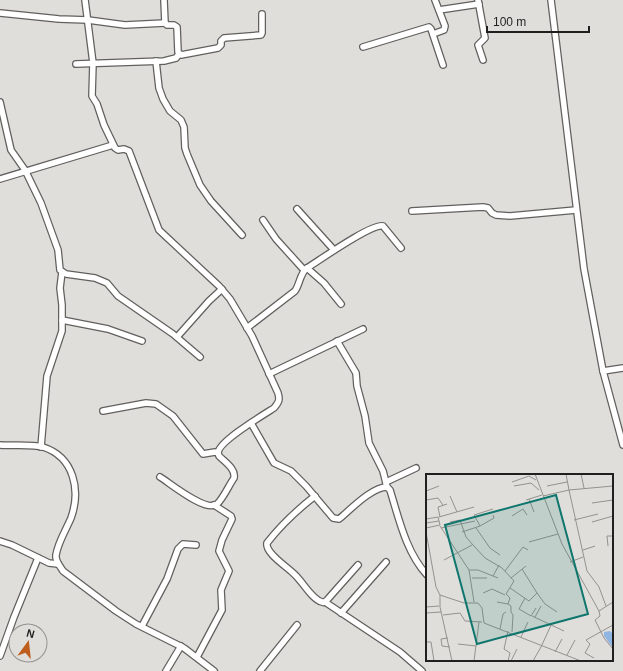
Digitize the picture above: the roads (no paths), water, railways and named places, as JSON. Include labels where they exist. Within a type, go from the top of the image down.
[{"type":"street","points":[[85,0],[93,63],[92,96],[97,104],[113,145],[118,150],[124,149],[129,151],[159,230],[222,289],[236,307],[248,328],[280,398],[274,408],[251,423],[219,448],[218,453]]},
{"type":"street","points":[[164,0],[165,23]]},
{"type":"street","points":[[433,34],[445,28],[435,0]]},
{"type":"street","points":[[551,0],[584,269],[603,371],[623,445]]},
{"type":"street","points":[[439,10],[478,2],[485,38],[478,45],[483,60]]},
{"type":"street","points":[[0,13],[59,19],[88,20],[126,25],[165,23],[167,25],[174,25],[177,27],[179,54],[176,58],[171,60],[76,64]]},
{"type":"street","points":[[179,54],[184,55],[218,48],[220,47],[222,39],[224,38],[261,35],[262,14]]},
{"type":"street","points":[[363,47],[427,27],[430,28],[433,34],[443,64]]},
{"type":"street","points":[[156,61],[159,88],[170,111],[181,120],[184,127],[185,148],[200,185],[211,201],[242,235]]},
{"type":"street","points":[[0,102],[11,150],[26,170],[41,203],[58,250],[59,268],[62,272],[60,288],[62,331],[47,376],[41,447]]},
{"type":"street","points":[[0,179],[113,145]]},
{"type":"street","points":[[412,212],[483,207],[488,208],[492,214],[505,216],[576,210]]},
{"type":"street","points":[[297,209],[334,250]]},
{"type":"street","points":[[263,220],[276,239],[306,269],[324,283],[341,304]]},
{"type":"street","points":[[248,328],[295,291],[306,269],[334,250],[376,226],[381,225],[386,228],[400,248]]},
{"type":"street","points":[[62,272],[95,278],[107,283],[118,296],[177,337],[200,357]]},
{"type":"street","points":[[177,337],[222,289]]},
{"type":"street","points":[[62,320],[108,328],[142,341]]},
{"type":"street","points":[[269,374],[363,328]]},
{"type":"street","points":[[337,341],[356,373],[357,386],[365,416],[369,443],[380,464],[406,538],[413,554],[426,574]]},
{"type":"street","points":[[603,371],[623,368]]},
{"type":"street","points":[[103,410],[146,403],[156,404],[173,416],[203,454],[218,453],[234,470],[235,474],[234,478],[217,504],[214,505]]},
{"type":"street","points":[[251,423],[274,463],[291,471],[315,496],[333,518],[339,519],[374,490],[416,468]]},
{"type":"street","points":[[0,445],[41,447],[52,451],[62,458],[69,466],[74,476],[76,488],[71,518],[61,539],[56,556],[58,564],[63,571],[116,611],[181,646],[214,671]]},
{"type":"street","points":[[160,476],[201,504],[214,505],[231,516],[232,519],[219,551],[229,571],[221,590],[222,610],[197,657]]},
{"type":"street","points":[[315,496],[296,511],[279,528],[266,545],[272,555],[299,578],[309,591],[322,602],[325,602],[400,652],[419,670]]},
{"type":"street","points":[[0,541],[12,545],[49,564],[58,564]]},
{"type":"street","points":[[142,626],[166,579],[178,550],[183,544],[196,545]]},
{"type":"street","points":[[0,656],[38,558]]},
{"type":"street","points":[[340,613],[386,562]]},
{"type":"street","points":[[325,602],[358,565]]},
{"type":"street","points":[[260,671],[297,625]]},
{"type":"street","points":[[166,671],[181,646]]}]
